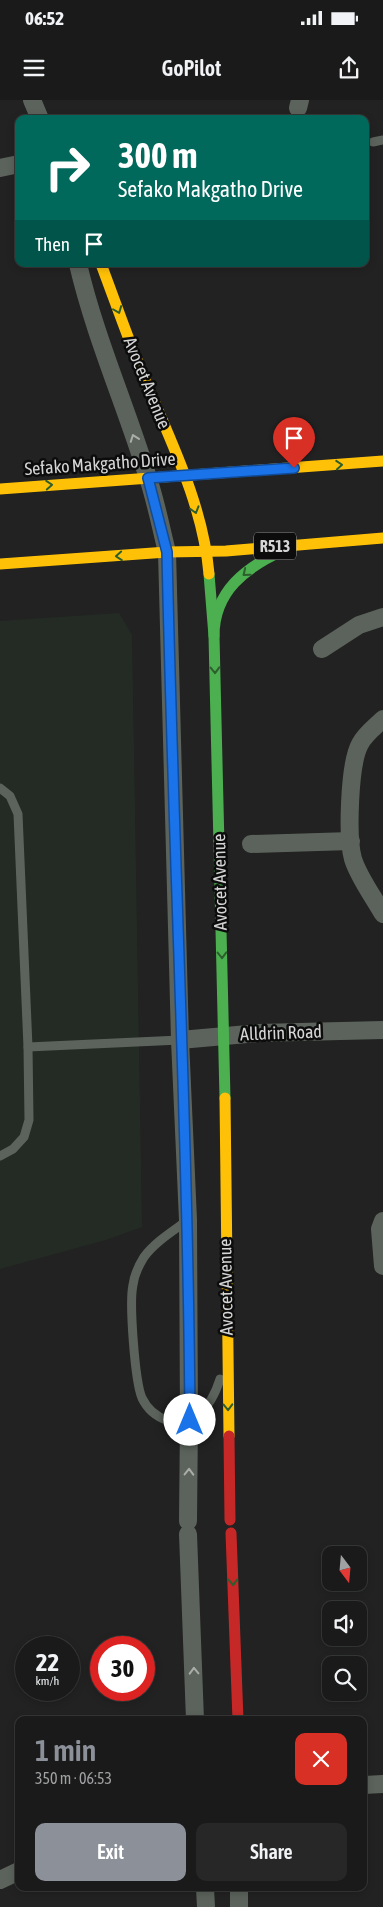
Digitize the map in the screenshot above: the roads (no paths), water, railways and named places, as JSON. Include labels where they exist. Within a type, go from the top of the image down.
[{"type":"street","points":[[32,100],[38,115]]},
{"type":"street","name":"Avocet Avenue","points":[[79,267],[109,366],[148,478],[167,552],[180,1040],[188,1220],[190,1420],[188,1527],[195,1716]]},
{"type":"street","name":"Avocet Avenue","points":[[102,267],[142,373],[186,475],[207,552],[214,636],[224,1035],[230,1520]]},
{"type":"street","name":"Sefako Makgatho Drive","points":[[0,489],[383,461]]},
{"type":"street","name":"R513","points":[[0,564],[167,552],[207,552],[383,538]]},
{"type":"street","points":[[214,636],[216,613],[224,597],[240,578],[283,550],[322,542]]},
{"type":"street","points":[[322,649],[359,625],[383,617]]},
{"type":"street","points":[[383,719],[366,735],[355,757],[351,779],[351,841],[356,865],[383,914]]},
{"type":"street","points":[[251,844],[351,841]]},
{"type":"street","name":"Alldrin Road","points":[[180,1040],[224,1035],[383,1030]]},
{"type":"street","points":[[383,1221],[380,1229],[383,1266]]},
{"type":"street","points":[[231,1533],[238,1716]]},
{"type":"street","points":[[367,1785],[383,1784]]},
{"type":"street","points":[[0,1880],[15,1874]]},
{"type":"street","points":[[205,1891],[206,1907]]},
{"type":"street","points":[[239,1891],[239,1907]]},
{"type":"lane","points":[[373,142],[383,140]]},
{"type":"lane","points":[[0,788],[10,796],[18,814],[28,1047],[28,1126],[24,1137],[0,1156]]},
{"type":"lane","points":[[28,1047],[180,1040]]},
{"type":"lane","points":[[188,1220],[144,1257],[137,1272],[132,1291],[136,1374],[142,1399],[149,1410],[163,1420],[174,1422],[190,1420],[204,1410],[212,1397],[227,1359]]}]
